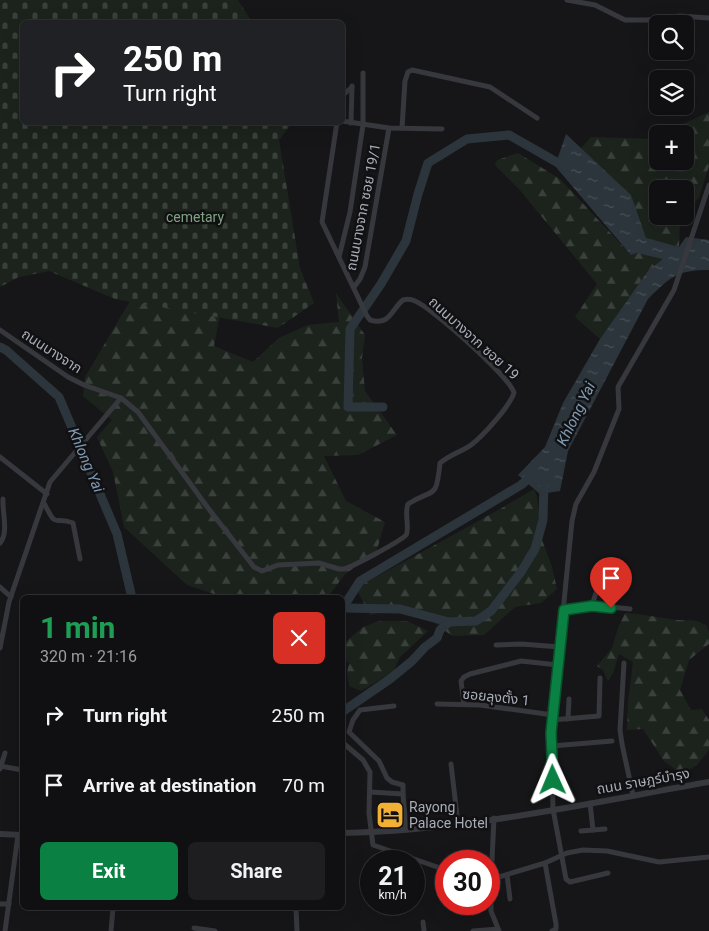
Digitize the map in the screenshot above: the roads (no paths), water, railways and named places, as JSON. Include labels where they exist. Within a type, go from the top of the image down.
[{"type":"street","points":[[567,0],[595,5],[624,20],[647,20],[680,16],[709,18]]},
{"type":"street","points":[[402,128],[405,81],[408,72],[412,70],[490,87],[537,118]]},
{"type":"street","points":[[339,257],[350,212],[363,125],[363,73]]},
{"type":"street","points":[[345,93],[352,86],[351,123]]},
{"type":"street","points":[[345,122],[389,128],[442,129]]},
{"type":"street","name":"ถนนบางจาก ซอย 19","points":[[121,398],[138,412],[254,567],[262,570],[278,565],[314,563],[324,564],[339,570],[348,568],[397,542],[406,535],[408,504],[432,493],[437,487],[440,463],[449,455],[470,446],[494,421],[508,404],[514,393],[512,386],[502,375],[441,319],[420,303],[409,299],[403,300],[392,314],[383,321],[370,320],[367,316],[323,226],[322,218],[337,125]]},
{"type":"street","name":"ถนนบางจาก ซอย 19/1","points":[[354,287],[365,267],[389,128]]},
{"type":"street","points":[[608,873],[570,882],[566,879],[553,809],[552,717],[572,521],[576,504],[594,472],[614,424],[619,409],[618,387],[674,290],[709,185]]},
{"type":"street","name":"ถนนบางจาก","points":[[0,330],[68,377],[84,385],[121,398]]},
{"type":"street","points":[[0,648],[11,597],[50,482],[121,398]]},
{"type":"street","points":[[0,457],[47,494]]},
{"type":"street","points":[[0,543],[5,534],[2,511],[3,499]]},
{"type":"street","points":[[44,503],[54,521],[73,522],[80,560]]},
{"type":"street","points":[[592,606],[599,584]]},
{"type":"street","points":[[0,587],[11,597]]},
{"type":"street","points":[[564,610],[592,606],[630,609]]},
{"type":"street","points":[[496,645],[521,644],[560,647]]},
{"type":"street","points":[[464,704],[461,681],[470,674],[521,661],[558,666]]},
{"type":"street","points":[[624,663],[620,730],[633,795]]},
{"type":"street","name":"ซอยลุงตั้ง 1","points":[[437,704],[480,704],[568,719],[598,716],[600,678]]},
{"type":"street","points":[[568,719],[569,700]]},
{"type":"street","points":[[394,706],[360,710],[353,720],[349,732],[379,761],[390,780],[403,785],[406,830]]},
{"type":"street","points":[[552,746],[612,740]]},
{"type":"street","points":[[345,744],[358,754],[370,772],[369,813],[372,842],[376,847],[435,866]]},
{"type":"street","points":[[5,753],[0,768],[20,770]]},
{"type":"street","points":[[451,764],[458,824]]},
{"type":"street","name":"ถนน ราษฎร์บำรุง","points":[[345,833],[406,830],[458,824],[709,782]]},
{"type":"street","points":[[370,792],[403,794]]},
{"type":"street","points":[[590,803],[592,830]]},
{"type":"street","points":[[492,850],[494,818]]},
{"type":"street","points":[[582,831],[605,829]]},
{"type":"street","points":[[0,834],[20,835],[5,931]]},
{"type":"street","points":[[500,877],[545,863],[562,855],[583,850],[600,850],[659,862],[709,857]]},
{"type":"street","points":[[545,863],[556,924],[556,929],[552,931]]},
{"type":"street","points":[[507,875],[510,899]]},
{"type":"street","points":[[0,904],[9,904]]},
{"type":"street","points":[[111,931],[113,910]]},
{"type":"street","points":[[296,910],[297,931]]},
{"type":"street","points":[[473,931],[498,930],[492,915]]},
{"type":"street","points":[[423,922],[424,931]]},
{"type":"street","points":[[194,928],[215,931]]},
{"type":"water","points":[[566,134],[631,195],[646,238],[679,247],[686,237],[709,240],[709,270],[681,273],[662,285],[648,299],[568,451],[560,491],[540,494],[518,475],[545,447],[563,403],[600,339],[648,271],[663,259],[637,253],[631,255],[555,166]]},
{"type":"waterway","points":[[383,407],[348,407],[350,329],[381,284],[406,241],[428,163],[467,139],[509,135],[567,168]]},
{"type":"waterway","name":"Khlong Yai","points":[[0,347],[6,350],[59,397],[117,534],[131,595]]},
{"type":"waterway","name":"Khlong Yai","points":[[345,604],[360,581],[521,485],[534,474]]},
{"type":"waterway","points":[[345,608],[400,609],[449,622],[476,621],[491,611],[521,572],[535,549],[543,520],[544,484]]},
{"type":"waterway","points":[[345,710],[390,679],[412,661],[425,647],[437,638],[440,630],[449,622]]},
{"type":"place","name":"Rayong Palace Hotel","points":[[390,815]]},
{"type":"park label","name":"cemetary","points":[[195,217]]}]
